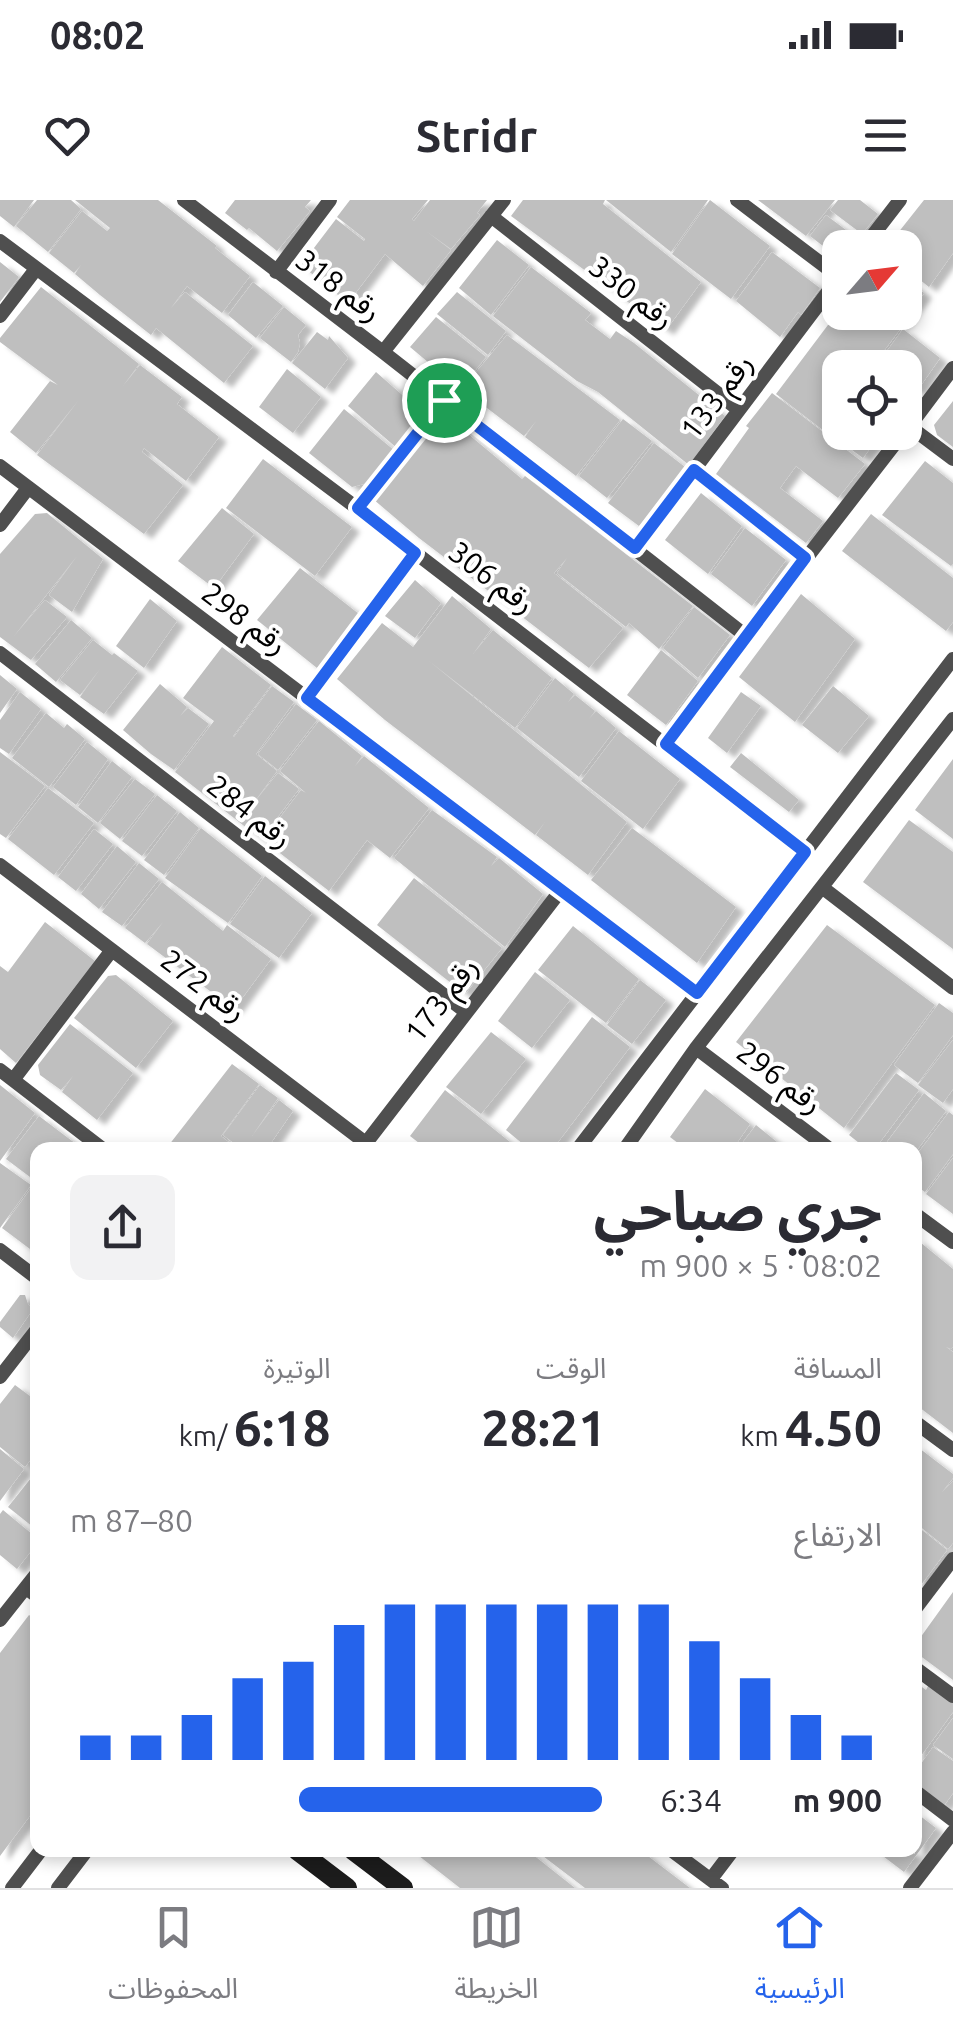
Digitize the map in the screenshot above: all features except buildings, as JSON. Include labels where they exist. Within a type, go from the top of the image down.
[{"type":"street","name":"رقم 318","points":[[184,200],[746,636]]},
{"type":"street","points":[[276,272],[330,200]]},
{"type":"street","points":[[383,352],[504,200]]},
{"type":"street","points":[[737,200],[822,264]]},
{"type":"street","points":[[877,230],[900,200]]},
{"type":"street","name":"رقم 330","points":[[492,216],[739,410]]},
{"type":"street","name":"رقم 306","points":[[0,241],[358,508],[805,852]]},
{"type":"street","points":[[0,316],[36,269]]},
{"type":"street","name":"رقم 133","points":[[635,548],[822,301]]},
{"type":"street","points":[[922,409],[953,368]]},
{"type":"street","points":[[358,508],[444,400]]},
{"type":"street","points":[[922,440],[953,459]]},
{"type":"street","points":[[666,744],[890,450]]},
{"type":"street","name":"رقم 298","points":[[0,466],[697,993]]},
{"type":"street","points":[[694,470],[805,558]]},
{"type":"street","points":[[0,525],[28,488]]},
{"type":"street","points":[[307,698],[415,553]]},
{"type":"street","name":"رقم 284","points":[[0,654],[466,1012]]},
{"type":"street","points":[[583,1142],[953,659]]},
{"type":"street","points":[[630,1142],[696,1048],[953,719]]},
{"type":"street","name":"رقم 272","points":[[0,865],[365,1142]]},
{"type":"street","points":[[824,888],[953,988]]},
{"type":"street","name":"رقم 173","points":[[373,1142],[466,1012],[561,890]]},
{"type":"street","points":[[13,1080],[112,950]]},
{"type":"street","name":"رقم 296","points":[[696,1048],[820,1142]]},
{"type":"street","points":[[0,1070],[94,1142]]},
{"type":"street","points":[[922,1219],[953,1242]]},
{"type":"street","points":[[0,1250],[30,1273]]},
{"type":"street","points":[[0,1377],[30,1338]]},
{"type":"street","points":[[922,1427],[953,1450]]},
{"type":"street","points":[[922,1600],[953,1559]]},
{"type":"street","points":[[0,1620],[30,1595]]},
{"type":"street","points":[[922,1673],[953,1696]]},
{"type":"street","points":[[922,1796],[953,1820]]},
{"type":"street","points":[[910,1888],[947,1852],[953,1832]]},
{"type":"street","points":[[12,1888],[36,1857]]},
{"type":"street","points":[[58,1888],[82,1857]]},
{"type":"street","points":[[306,1857],[346,1888]]},
{"type":"street","points":[[361,1857],[403,1888]]},
{"type":"street","points":[[680,1857],[716,1884],[730,1857]]},
{"type":"route","points":[[444,400],[635,548],[694,470],[805,558],[666,744],[805,852],[697,993],[307,698],[415,553],[358,508],[444,400]]}]
